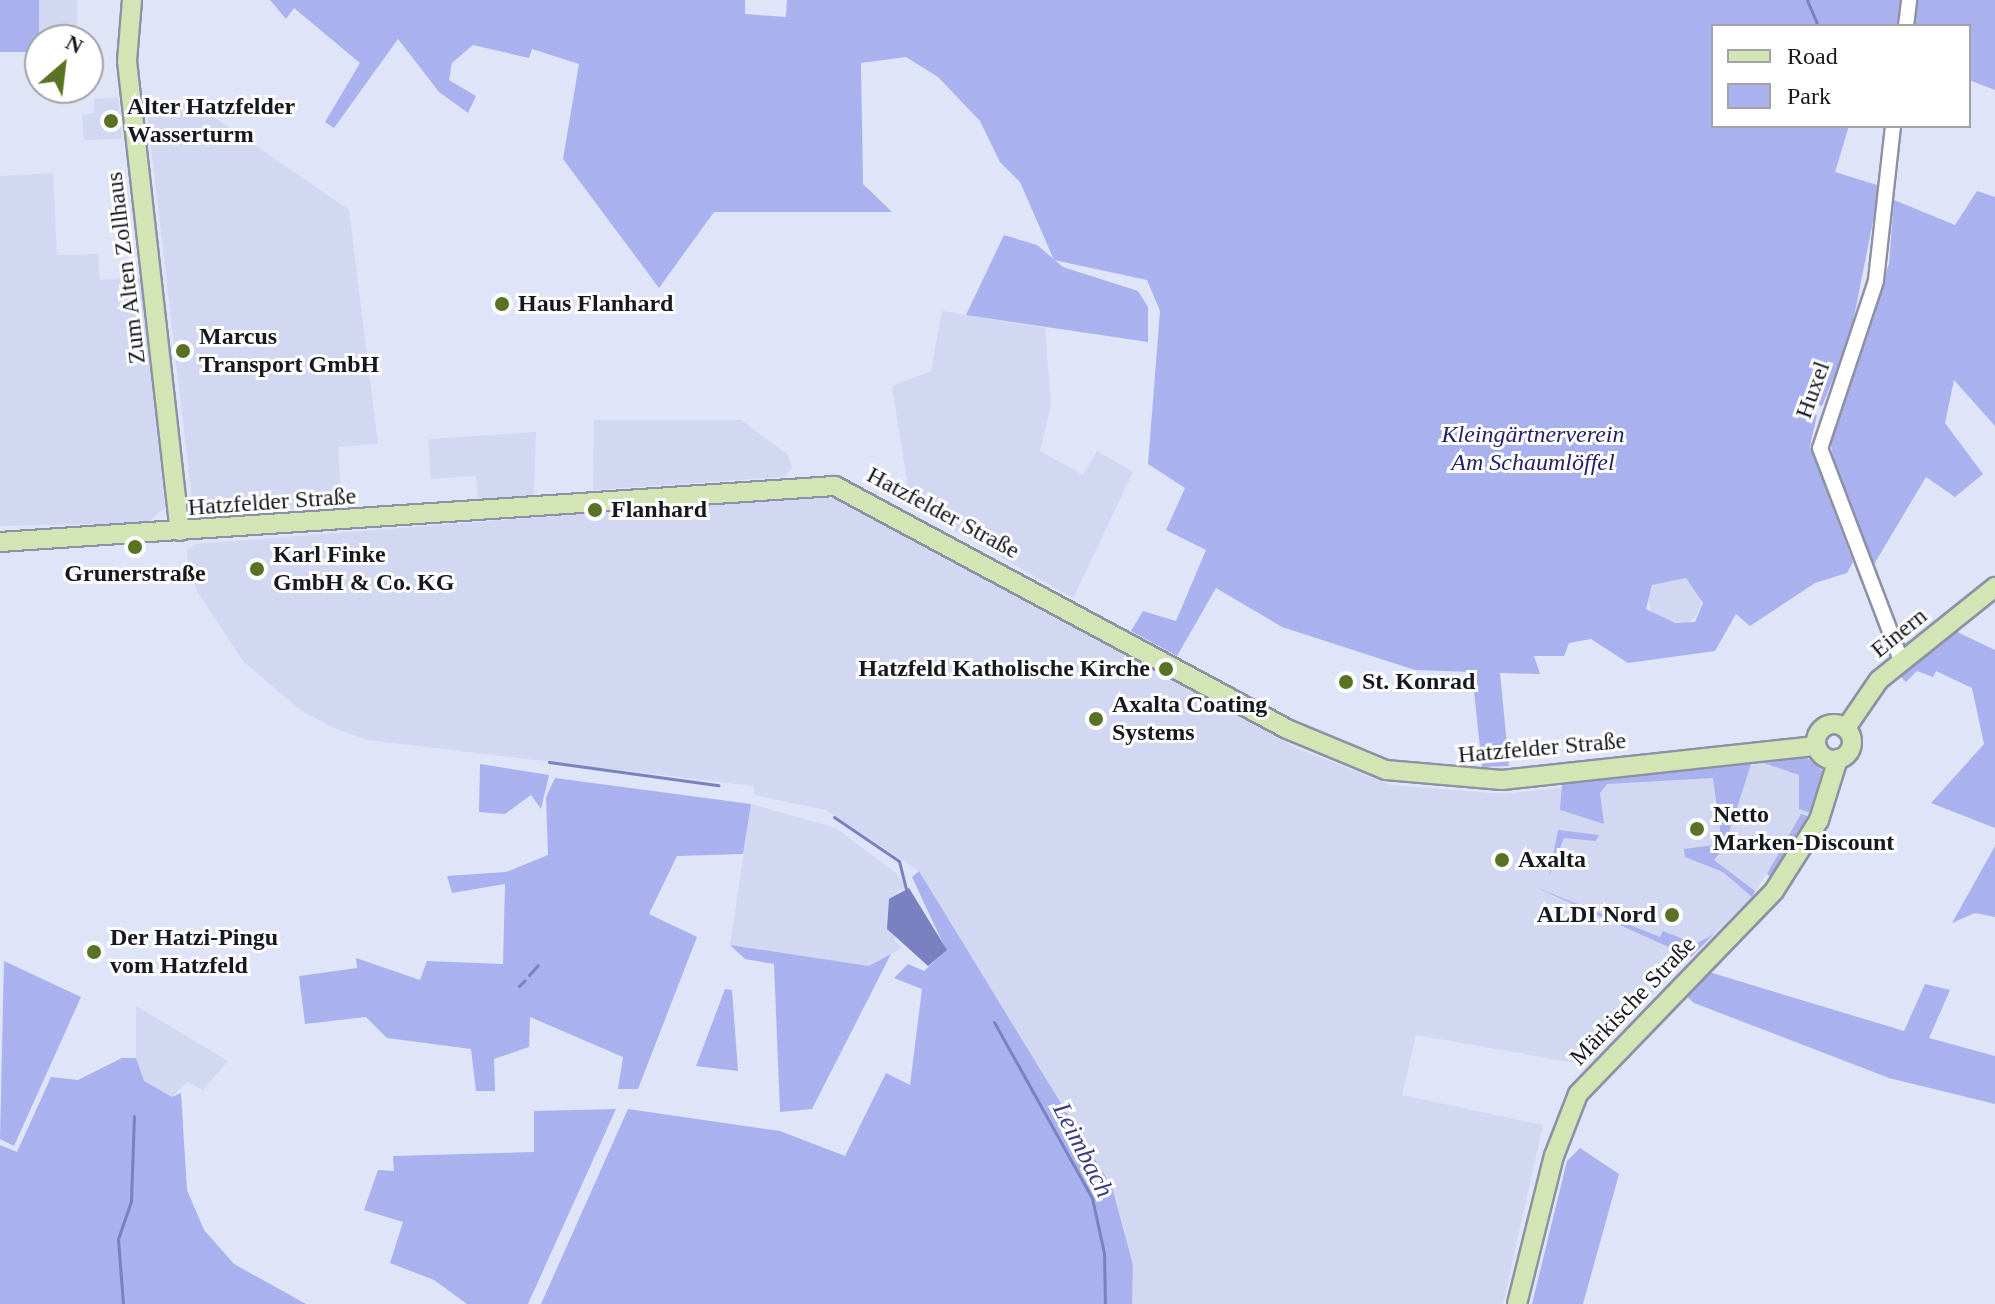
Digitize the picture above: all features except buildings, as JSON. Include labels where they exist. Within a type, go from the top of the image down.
[{"type":"main road","name":"Zum Alten Zollhaus","points":[[132,0],[127,61],[180,531]]},
{"type":"main road","name":"Hatzfelder Straße","points":[[0,542],[835,486],[1287,729],[1386,770],[1502,780],[1816,746]]},
{"type":"main road","name":"Einern","points":[[1846,728],[1901,660],[1995,587]]},
{"type":"main road","points":[[1838,759],[1816,746],[1825,726],[1846,728]]},
{"type":"main road","name":"Märkische Straße","points":[[1517,1304],[1554,1156],[1578,1094],[1774,891],[1819,820],[1838,759],[1852,747],[1846,728]]},
{"type":"street","points":[[1906,24],[1909,0]]},
{"type":"street","name":"Huxel","points":[[1893,128],[1876,281],[1820,448],[1901,660]]},
{"type":"shaded area","points":[[39,0],[77,0],[77,24],[39,24]]},
{"type":"shaded area","points":[[118,97],[122,139],[84,140],[82,115],[94,113],[94,104],[104,104],[104,98]]},
{"type":"shaded area","points":[[146,104],[195,104],[349,210],[378,444],[338,447],[342,505],[194,516]]},
{"type":"shaded area","points":[[53,173],[57,255],[98,254],[100,280],[142,277],[165,508],[147,523],[0,526],[0,176]]},
{"type":"shaded area","points":[[942,311],[1045,328],[1051,406],[1040,451],[1083,475],[1097,451],[1133,472],[1073,598],[911,506],[892,386],[931,371]]},
{"type":"shaded area","points":[[594,420],[741,420],[788,455],[792,469],[784,477],[593,490]]},
{"type":"shaded area","points":[[536,432],[534,495],[478,500],[476,476],[431,479],[428,439]]},
{"type":"shaded area","name":"Axalta Coating Systems","points":[[784,498],[830,498],[870,512],[1296,748],[1391,785],[1505,794],[1806,757],[1822,767],[1806,825],[1771,877],[1766,874],[1752,897],[1581,1064],[1416,1035],[1402,1095],[1543,1125],[1503,1304],[1132,1304],[1133,1265],[1112,1187],[919,871],[826,810],[754,795],[754,786],[368,740],[334,728],[300,710],[243,661],[197,591],[188,562],[187,549],[196,544]]},
{"type":"shaded area","points":[[1675,574],[1693,582],[1701,600],[1693,618],[1675,626],[1657,618],[1649,600],[1657,582]]},
{"type":"shaded area","points":[[751,804],[836,828],[897,874],[907,887],[898,891],[894,940],[902,948],[869,966],[730,945]]},
{"type":"shaded area","points":[[909,888],[947,950],[928,966],[887,929],[889,899]]},
{"type":"shaded area","points":[[136,1006],[228,1061],[203,1090],[187,1082],[172,1097],[144,1081],[136,1071]]},
{"type":"green space","points":[[0,0],[39,0],[39,24],[24,24],[24,52],[0,52]]},
{"type":"green space","name":"Kleingärtnerverein Am Schaumlöffel","points":[[270,0],[745,0],[745,14],[786,17],[787,0],[1900,0],[1897,24],[1711,24],[1711,128],[1848,128],[1835,172],[1880,186],[1850,337],[1822,406],[1807,401],[1810,414],[1817,415],[1810,446],[1853,562],[1847,573],[1815,583],[1750,626],[1736,614],[1715,651],[1628,663],[1591,639],[1569,643],[1564,656],[1534,656],[1540,674],[1500,673],[1509,766],[1482,767],[1472,672],[1415,670],[1282,627],[1216,588],[1177,656],[1131,631],[1143,611],[1176,621],[1206,550],[1166,530],[1185,488],[1148,464],[1160,311],[1147,280],[1054,260],[1020,182],[1000,162],[980,121],[938,77],[906,57],[861,63],[863,184],[892,212],[714,212],[659,288],[563,159],[579,64],[532,49],[529,58],[473,45],[452,63],[449,80],[476,96],[468,113],[439,92],[398,39],[334,128],[325,122],[360,63],[294,8],[286,19]],"holes":[[[1686,578],[1703,603],[1695,622],[1675,623],[1646,609],[1652,585]]]},
{"type":"green space","points":[[1916,0],[1995,0],[1995,90],[1971,81],[1971,24],[1913,24]]},
{"type":"green space","points":[[1977,191],[1995,197],[1995,426],[1954,380],[1945,423],[1983,474],[1955,497],[1926,477],[1870,571],[1837,482],[1829,433],[1889,264],[1894,200],[1955,225]]},
{"type":"green space","points":[[1004,235],[1037,245],[1063,267],[1138,291],[1148,307],[1148,342],[966,315]]},
{"type":"green space","points":[[1955,631],[1995,650],[1995,828],[1931,803],[1984,744],[1972,688],[1936,671],[1933,677],[1917,671],[1906,682],[1900,676]]},
{"type":"green space","points":[[1806,757],[1824,772],[1811,813],[1799,809],[1799,775],[1764,763]]},
{"type":"green space","points":[[480,764],[549,775],[541,809],[531,795],[505,814],[479,812]]},
{"type":"green space","points":[[1751,764],[1724,848],[1714,860],[1755,891],[1752,897],[1723,872],[1685,857],[1684,849],[1722,844],[1713,778],[1607,784],[1600,793],[1604,824],[1560,810],[1562,784]]},
{"type":"green space","points":[[555,778],[751,804],[743,854],[677,856],[649,914],[697,937],[638,1089],[618,1089],[623,1057],[530,1017],[529,1047],[494,1059],[495,1091],[476,1091],[471,1049],[387,1038],[366,1017],[305,1024],[299,976],[357,968],[356,958],[420,980],[427,961],[503,964],[505,884],[452,893],[447,876],[506,872],[548,855],[546,797]]},
{"type":"green space","points":[[1801,814],[1810,817],[1771,877],[1767,874]]},
{"type":"green space","points":[[1558,830],[1599,835],[1596,841],[1564,838],[1549,876]]},
{"type":"green space","points":[[1995,846],[1995,917],[1975,913],[1952,923]]},
{"type":"green space","points":[[919,871],[1112,1187],[1133,1265],[1132,1304],[541,1304],[628,1109],[780,1131],[845,1156],[886,1073],[910,1085],[922,989],[894,978],[908,964],[924,971],[946,950],[912,877]]},
{"type":"green space","points":[[1535,887],[1660,937],[1663,931],[1696,944],[1714,934],[1691,957]]},
{"type":"green space","points":[[730,945],[869,966],[891,954],[812,1109],[780,1112],[774,964],[745,959]]},
{"type":"green space","points":[[4,961],[81,997],[14,1146],[0,1139]]},
{"type":"green space","points":[[1709,972],[1904,1031],[1925,984],[1950,990],[1929,1038],[1995,1056],[1995,1104],[1889,1078],[1694,1003],[1686,996]]},
{"type":"green space","points":[[725,989],[732,990],[738,1071],[696,1066]]},
{"type":"green space","points":[[122,1058],[136,1058],[144,1081],[172,1097],[181,1093],[187,1190],[204,1230],[234,1264],[306,1304],[0,1304],[0,1145],[17,1152],[51,1077],[78,1080]]},
{"type":"green space","points":[[616,1109],[528,1304],[467,1304],[434,1280],[390,1263],[403,1222],[364,1210],[378,1170],[394,1171],[393,1156],[534,1152],[534,1111]]},
{"type":"green space","points":[[1580,1148],[1619,1174],[1583,1304],[1532,1304],[1567,1161]]},
{"type":"waterway","points":[[1807,0],[1817,24]]},
{"type":"waterway","name":"Leimbach","points":[[549,762],[718,785]]},
{"type":"waterway","name":"Leimbach","points":[[834,817],[899,861],[906,890]]},
{"type":"waterway","points":[[529,975],[538,965]]},
{"type":"waterway","points":[[519,986],[525,980]]},
{"type":"waterway","name":"Leimbach","points":[[994,1022],[1092,1198],[1104,1253],[1105,1304]]},
{"type":"waterway","points":[[123,1304],[118,1239],[131,1201],[134,1116]]},
{"type":"place","name":"Alter Hatzfelder Wasserturm","points":[[111,121]]},
{"type":"place","name":"Haus Flanhard","points":[[502,304]]},
{"type":"place","name":"Marcus Transport GmbH","points":[[183,351]]},
{"type":"place","name":"Flanhard","points":[[595,510]]},
{"type":"place","name":"Grunerstraße","points":[[135,547]]},
{"type":"place","name":"Karl Finke GmbH & Co. KG","points":[[257,569]]},
{"type":"place","name":"Hatzfeld Katholische Kirche","points":[[1166,669]]},
{"type":"place","name":"St. Konrad","points":[[1346,682]]},
{"type":"place","name":"Axalta Coating Systems","points":[[1096,719]]},
{"type":"place","name":"Netto Marken-Discount","points":[[1697,829]]},
{"type":"place","name":"Axalta","points":[[1502,860]]},
{"type":"place","name":"ALDI Nord","points":[[1672,915]]},
{"type":"place","name":"Der Hatzi-Pingu vom Hatzfeld","points":[[94,952]]}]
